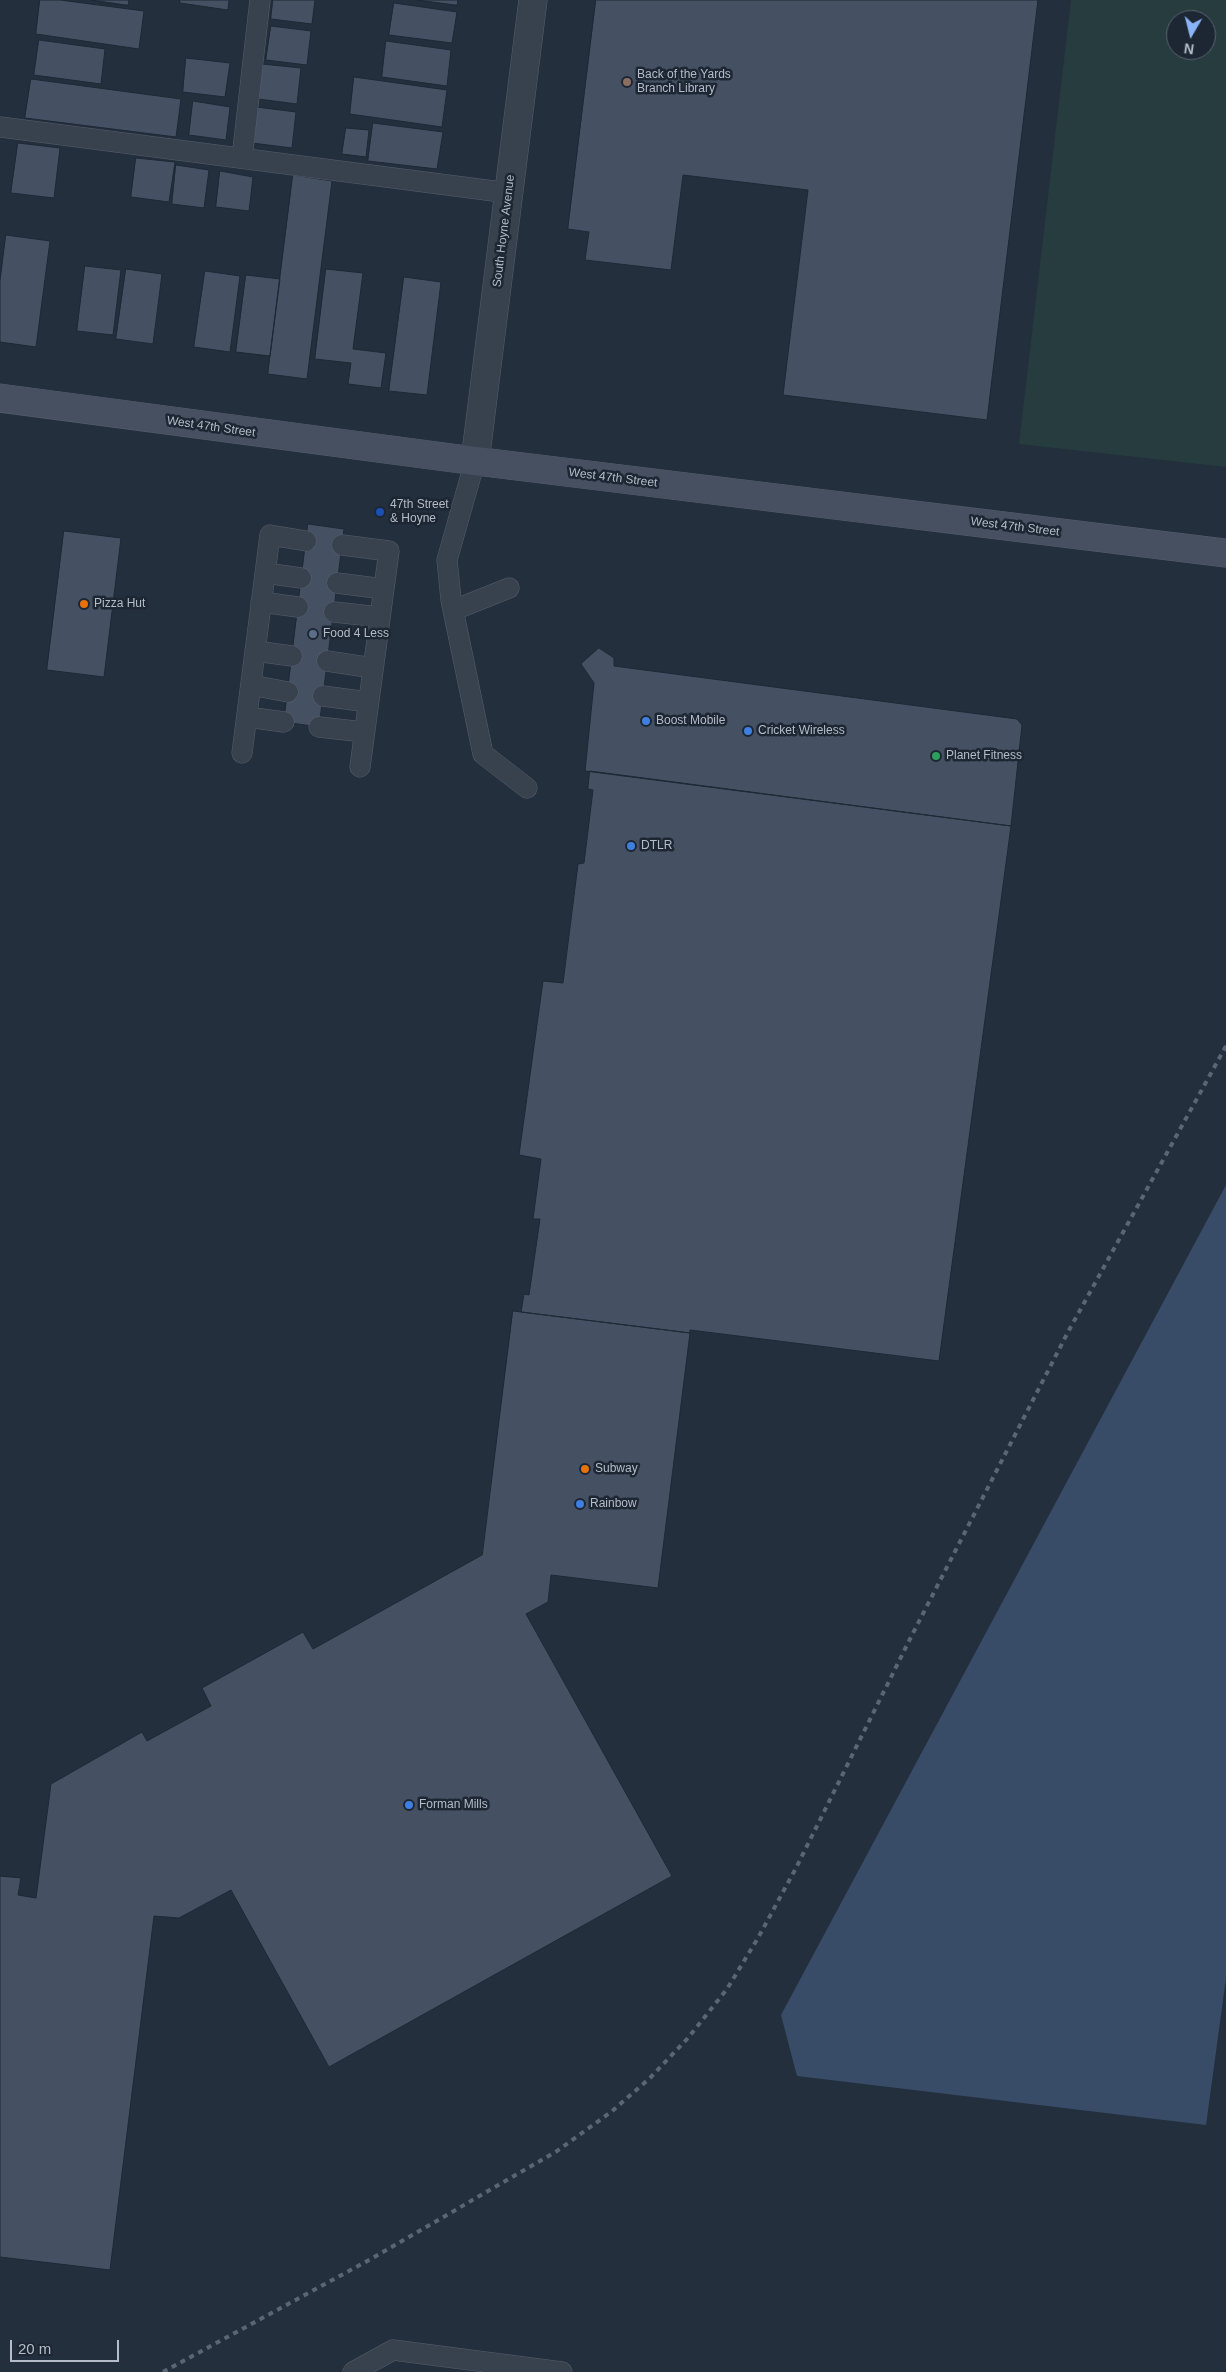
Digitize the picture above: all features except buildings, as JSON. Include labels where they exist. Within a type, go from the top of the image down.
[{"type":"main road","name":"West 47th Street","points":[[0,398],[475,461],[1226,554]]},
{"type":"street","name":"South Hoyne Avenue","points":[[475,461],[533,0]]},
{"type":"lane","points":[[242,158],[260,0]]},
{"type":"lane","points":[[0,127],[509,193]]},
{"type":"lane","points":[[475,461],[447,560],[454,610],[483,754],[526,788]]},
{"type":"lane","points":[[242,753],[270,535],[306,541]]},
{"type":"lane","points":[[342,545],[389,551],[360,767]]},
{"type":"lane","points":[[265,573],[301,578]]},
{"type":"lane","points":[[337,583],[384,588]]},
{"type":"lane","points":[[454,610],[509,588]]},
{"type":"lane","points":[[261,602],[298,607]]},
{"type":"lane","points":[[334,612],[380,617]]},
{"type":"lane","points":[[255,651],[292,656]]},
{"type":"lane","points":[[327,661],[373,668]]},
{"type":"lane","points":[[251,685],[288,692]]},
{"type":"lane","points":[[323,696],[368,702]]},
{"type":"lane","points":[[247,717],[284,722]]},
{"type":"lane","points":[[319,727],[364,732]]},
{"type":"lane","points":[[353,2372],[393,2350],[562,2372]]},
{"type":"green space","points":[[1071,0],[1226,0],[1226,467],[1019,444]]},
{"type":"water","points":[[1226,1185],[1226,1978],[1206,2125],[797,2076],[781,2015]]},
{"type":"railway","points":[[163,2372],[371,2259],[557,2151],[611,2112],[650,2078],[688,2038],[727,1989],[758,1938],[796,1868],[912,1635],[1068,1332],[1226,1046]]},
{"type":"place","name":"Back of the Yards Branch Library","points":[[627,82]]},
{"type":"place","name":"47th Street & Hoyne","points":[[380,512]]},
{"type":"place","name":"Pizza Hut","points":[[84,604]]},
{"type":"place","name":"Food 4 Less","points":[[313,634]]},
{"type":"place","name":"Boost Mobile","points":[[646,721]]},
{"type":"place","name":"Cricket Wireless","points":[[748,731]]},
{"type":"place","name":"Planet Fitness","points":[[936,756]]},
{"type":"place","name":"DTLR","points":[[631,846]]},
{"type":"place","name":"Subway","points":[[585,1469]]},
{"type":"place","name":"Rainbow","points":[[580,1504]]},
{"type":"place","name":"Forman Mills","points":[[409,1805]]}]
